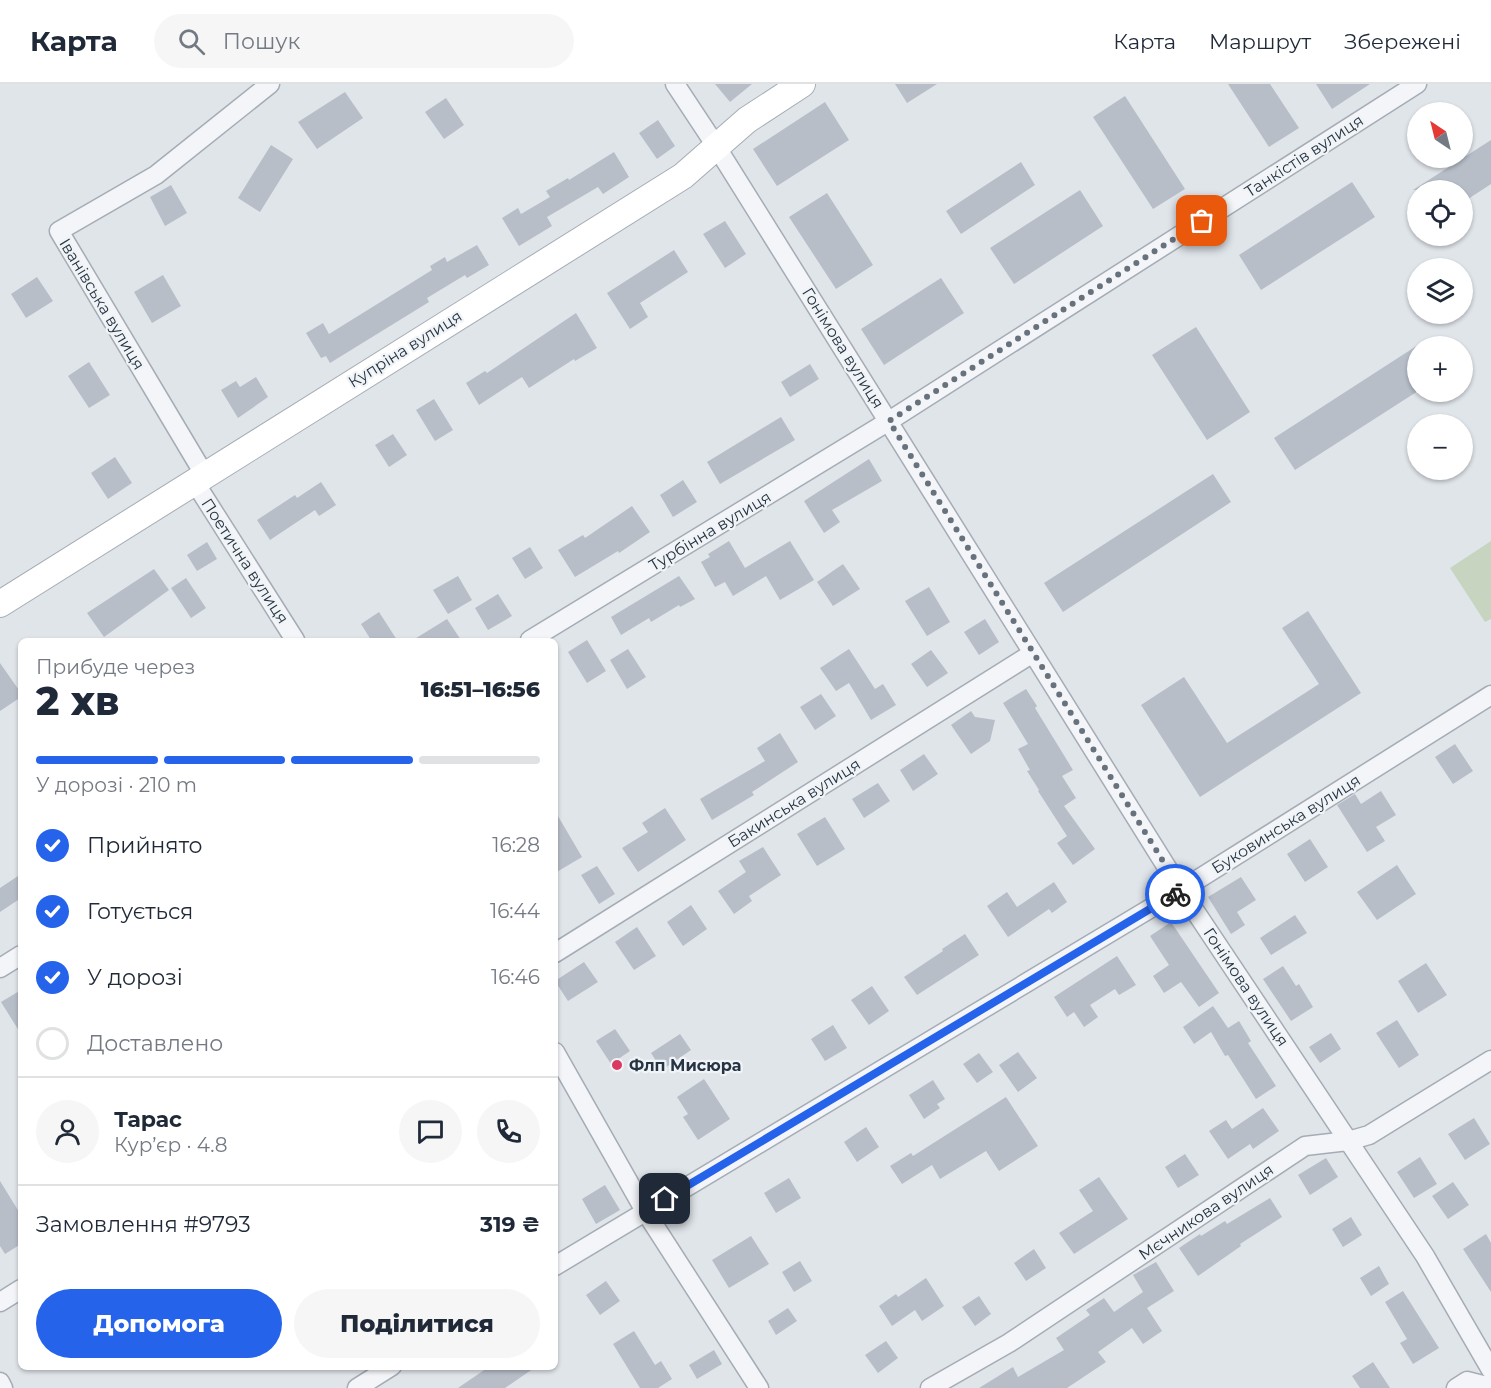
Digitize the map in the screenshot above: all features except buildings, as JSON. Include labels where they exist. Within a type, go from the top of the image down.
[{"type":"main road","name":"Купріна вулиця","points":[[0,604],[683,176],[747,120],[802,84]]},
{"type":"street","name":"Іванівська вулиця","points":[[199,478],[59,231],[156,175],[270,84]]},
{"type":"street","points":[[675,84],[716,146]]},
{"type":"street","name":"Танкістів вулиця","points":[[889,421],[1417,84]]},
{"type":"street","name":"Гонімова вулиця","points":[[716,146],[1181,890],[1425,1256],[1491,1370]]},
{"type":"street","name":"Турбінна вулиця","points":[[533,638],[889,421]]},
{"type":"street","name":"Поетична вулиця","points":[[199,478],[295,638]]},
{"type":"street","name":"Бакинська вулиця","points":[[558,951],[1033,653]]},
{"type":"street","name":"Буковинська вулиця","points":[[558,1264],[1181,890],[1491,695]]},
{"type":"street","points":[[0,968],[18,957]]},
{"type":"street","points":[[558,1057],[645,1211],[759,1388]]},
{"type":"street","name":"Мєчникова вулиця","points":[[930,1388],[1009,1343],[1305,1146],[1347,1141],[1369,1135],[1491,1060]]},
{"type":"street","points":[[0,1302],[18,1291]]},
{"type":"street","points":[[357,1388],[386,1370]]},
{"type":"street","points":[[1456,1388],[1467,1381],[1491,1387]]},
{"type":"street","points":[[0,1382],[3,1388]]},
{"type":"green space","points":[[1491,541],[1491,619],[1485,622],[1450,568]]},
{"type":"way so far","points":[[1175,894],[1181,890],[889,421],[1202,221]]},
{"type":"place","name":"Флп Мисюра","points":[[617,1065]]},
{"type":"route","points":[[665,1199],[1175,894]]}]
